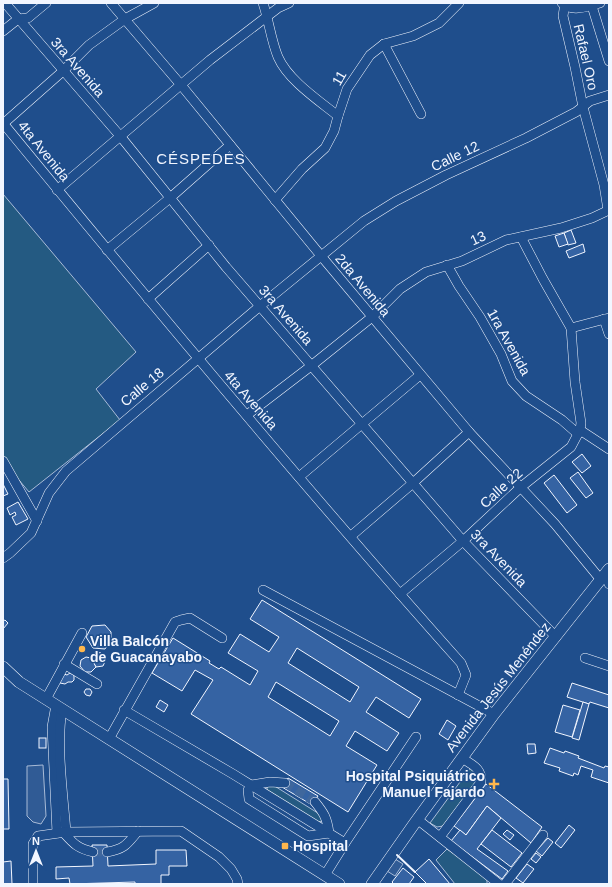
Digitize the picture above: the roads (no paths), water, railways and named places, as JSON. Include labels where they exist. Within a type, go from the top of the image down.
[{"type":"main road","name":"Avenida Jesús Menéndez","points":[[372,884],[417,819],[494,714],[556,637],[607,578]]},
{"type":"main road","points":[[3,667],[19,682],[339,884]]},
{"type":"street","name":"3ra Avenida","points":[[5,3],[120,137],[260,306],[413,484],[463,541],[556,637]]},
{"type":"street","points":[[3,31],[18,19],[28,18],[46,3]]},
{"type":"street","name":"2da Avenida","points":[[110,3],[181,85],[322,257],[469,432],[607,578]]},
{"type":"street","points":[[3,123],[63,71],[89,45],[125,19],[154,3]]},
{"type":"street","points":[[263,3],[273,44],[279,59],[289,74],[308,92],[338,116]]},
{"type":"street","points":[[57,190],[210,60],[278,8],[289,3]]},
{"type":"street","name":"11","points":[[275,200],[302,169],[325,148],[334,131],[347,89],[370,55],[384,44],[413,36],[439,23],[459,3]]},
{"type":"street","points":[[564,4],[574,8],[596,4],[609,61]]},
{"type":"street","name":"Rafael Oro","points":[[564,4],[563,16],[583,107],[604,185],[609,210]]},
{"type":"street","points":[[384,44],[421,114]]},
{"type":"street","name":"Calle 12","points":[[322,257],[364,221],[396,201],[446,175],[526,138],[576,112],[590,101],[609,95]]},
{"type":"street","name":"4ta Avenida","points":[[3,123],[198,359],[400,594],[462,662],[466,675],[458,695]]},
{"type":"street","points":[[108,250],[230,145]]},
{"type":"street","name":"13","points":[[246,415],[311,366],[372,317],[400,289],[426,272],[462,261],[506,240],[561,228],[592,218],[609,210]]},
{"type":"street","points":[[521,237],[543,279],[572,328],[575,382],[581,424],[579,432]]},
{"type":"street","points":[[148,299],[209,245]]},
{"type":"street","name":"Calle 18","points":[[3,558],[31,533],[49,493],[66,471],[260,306],[322,257]]},
{"type":"street","name":"1ra Avenida","points":[[447,265],[480,317],[501,354],[512,381],[526,396],[579,432],[609,449]]},
{"type":"street","points":[[572,328],[606,318],[609,334]]},
{"type":"street","points":[[299,477],[420,375]]},
{"type":"street","points":[[351,536],[413,484],[469,432]]},
{"type":"street","name":"Calle 22","points":[[400,594],[463,541],[521,487],[572,447],[579,432]]},
{"type":"street","points":[[3,461],[37,521]]},
{"type":"street","points":[[263,590],[494,714]]},
{"type":"street","points":[[109,739],[175,622],[190,618],[222,638]]},
{"type":"street","points":[[46,699],[82,633]]},
{"type":"street","points":[[585,658],[609,666]]},
{"type":"street","points":[[64,664],[97,684]]},
{"type":"street","points":[[59,707],[62,832],[80,849],[92,852]]},
{"type":"street","points":[[124,710],[251,785],[345,843]]},
{"type":"street","points":[[325,875],[416,737]]},
{"type":"street","points":[[440,837],[481,782],[481,776],[478,768],[462,758]]},
{"type":"street","points":[[251,785],[270,782],[284,783]]},
{"type":"street","points":[[251,785],[248,790],[249,799],[308,836],[329,833]]},
{"type":"street","points":[[315,802],[324,812],[329,833]]},
{"type":"street","points":[[417,819],[499,884]]},
{"type":"street","points":[[33,884],[33,853],[35,839],[38,836],[62,832],[181,830],[219,857],[231,869],[237,879],[238,884]]},
{"type":"street","points":[[108,852],[119,850],[125,846],[138,831]]},
{"type":"street","points":[[505,884],[543,835]]},
{"type":"tunnel","points":[[285,783],[315,802]]},
{"type":"tunnel","points":[[93,852],[107,852]]},
{"type":"place","name":"Villa Balcón de Guacanayabo","points":[[82,649]]},
{"type":"place","name":"Hospital Psiquiátrico Manuel Fajardo","points":[[494,784]]},
{"type":"place","name":"Hospital","points":[[285,846]]},
{"type":"district","name":"CÉSPEDES","points":[[201,159]]}]
